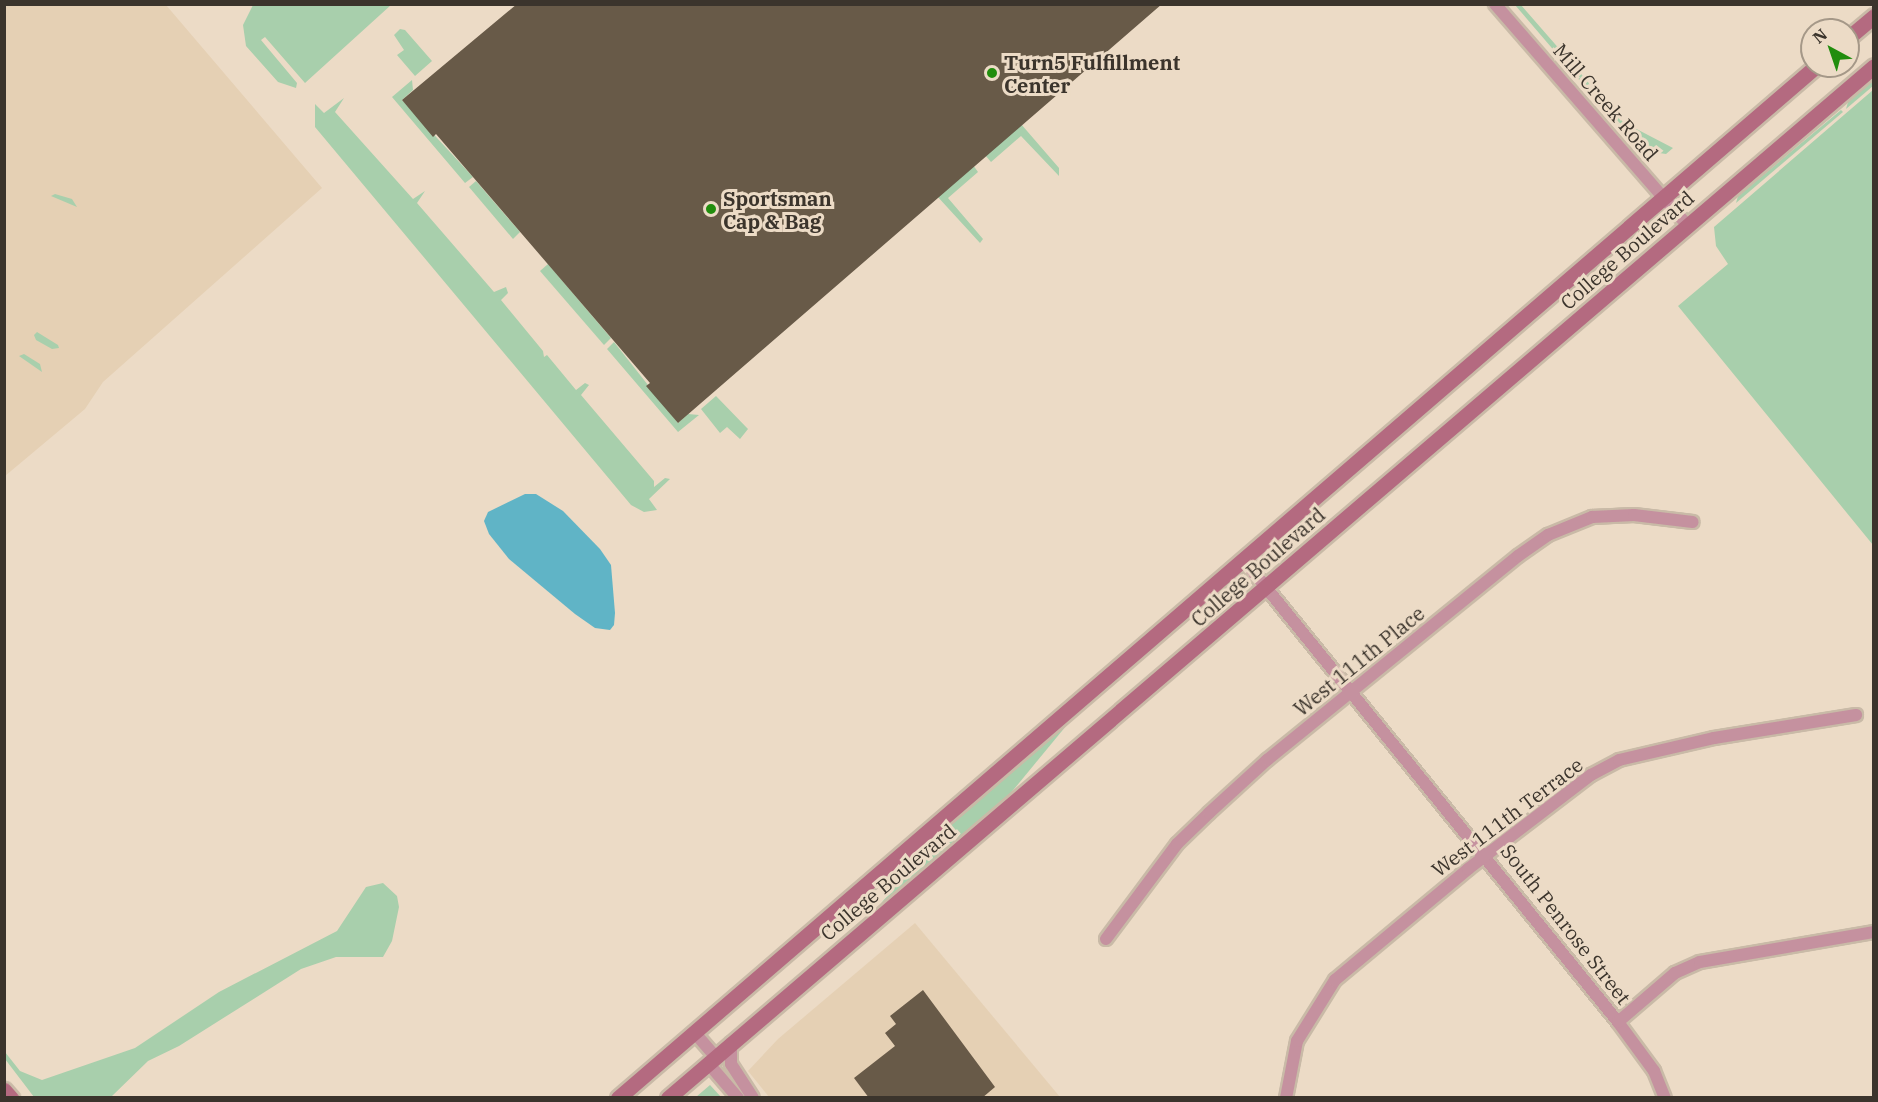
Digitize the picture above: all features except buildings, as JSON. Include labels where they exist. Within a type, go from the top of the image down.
[{"type":"main road","points":[[1860,28],[1874,16]]},
{"type":"main road","name":"College Boulevard","points":[[668,1098],[1874,66]]},
{"type":"main road","name":"College Boulevard","points":[[618,1098],[1802,78]]},
{"type":"main road","points":[[4,1090],[11,1098]]},
{"type":"street","name":"Mill Creek Road","points":[[1495,4],[1688,226]]},
{"type":"street","name":"West 111th Place","points":[[1106,939],[1177,844],[1267,760],[1518,556],[1576,521],[1634,515],[1694,522]]},
{"type":"street","name":"South Penrose Street","points":[[1243,559],[1486,855],[1618,1022],[1654,1071],[1665,1098]]},
{"type":"street","name":"West 111th Terrace","points":[[1286,1098],[1297,1041],[1335,980],[1486,855],[1568,791],[1619,760],[1714,738],[1856,716]]},
{"type":"street","points":[[1618,1022],[1675,973],[1700,962],[1874,932]]},
{"type":"street","points":[[694,1032],[738,1098]]},
{"type":"street","points":[[730,1043],[731,1064],[753,1098]]},
{"type":"shaded area","points":[[5,5],[166,5],[322,188],[103,382],[85,409],[5,476]]},
{"type":"shaded area","points":[[915,923],[1060,1097],[769,1097],[748,1071],[778,1039]]},
{"type":"green space","points":[[253,4],[391,5],[305,83],[265,37],[261,40],[297,83],[296,88],[278,82],[246,46],[243,25]]},
{"type":"green space","points":[[1515,5],[1521,5],[1623,122],[1673,148],[1666,154],[1659,153],[1617,124]]},
{"type":"green space","points":[[400,29],[405,30],[432,61],[415,76],[397,55],[404,50],[394,35]]},
{"type":"green space","points":[[412,80],[413,90],[402,100],[473,177],[465,183],[392,97]]},
{"type":"green space","points":[[1873,80],[1873,86],[1846,109],[1848,102]]},
{"type":"green space","points":[[1873,90],[1873,545],[1678,306],[1728,264],[1716,246],[1714,227]]},
{"type":"green space","points":[[344,98],[335,112],[413,199],[425,191],[417,203],[494,292],[506,287],[508,293],[501,300],[543,351],[544,357],[547,355],[576,390],[585,383],[589,385],[581,395],[654,481],[654,487],[665,478],[670,479],[649,499],[657,510],[644,512],[631,505],[315,127],[315,104],[324,113]]},
{"type":"green space","points":[[1841,110],[1843,112],[1736,203],[1738,196]]},
{"type":"green space","points":[[1021,124],[1059,168],[1059,176],[1021,136],[991,162],[985,155]]},
{"type":"green space","points":[[973,165],[978,172],[948,198],[983,239],[980,243],[937,196]]},
{"type":"green space","points":[[476,181],[520,232],[513,239],[469,187]]},
{"type":"green space","points":[[55,194],[72,199],[77,207],[51,196]]},
{"type":"green space","points":[[548,264],[611,338],[604,345],[540,271]]},
{"type":"green space","points":[[37,332],[58,345],[59,348],[52,349],[36,340],[34,335]]},
{"type":"green space","points":[[614,342],[678,423],[688,414],[699,415],[678,432],[607,349]]},
{"type":"green space","points":[[24,354],[40,364],[42,372],[19,356]]},
{"type":"green space","points":[[716,396],[748,429],[740,439],[727,427],[720,433],[701,409]]},
{"type":"green space","points":[[1071,720],[1005,800],[874,912],[934,838]]},
{"type":"green space","points":[[383,883],[397,896],[399,907],[392,941],[383,957],[336,957],[301,969],[179,1046],[148,1061],[111,1097],[34,1097],[5,1059],[5,1052],[20,1071],[42,1080],[135,1048],[219,992],[337,931],[366,887]]},
{"type":"green space","points":[[710,1085],[721,1097],[696,1097]]},
{"type":"water","points":[[525,494],[536,494],[563,511],[600,549],[611,565],[615,613],[614,625],[610,630],[595,628],[575,614],[509,559],[489,534],[484,521],[488,512]]},
{"type":"place","name":"Turn5 Fulfillment Center","points":[[992,73]]},
{"type":"place","name":"Sportsman Cap & Bag","points":[[711,209]]}]
